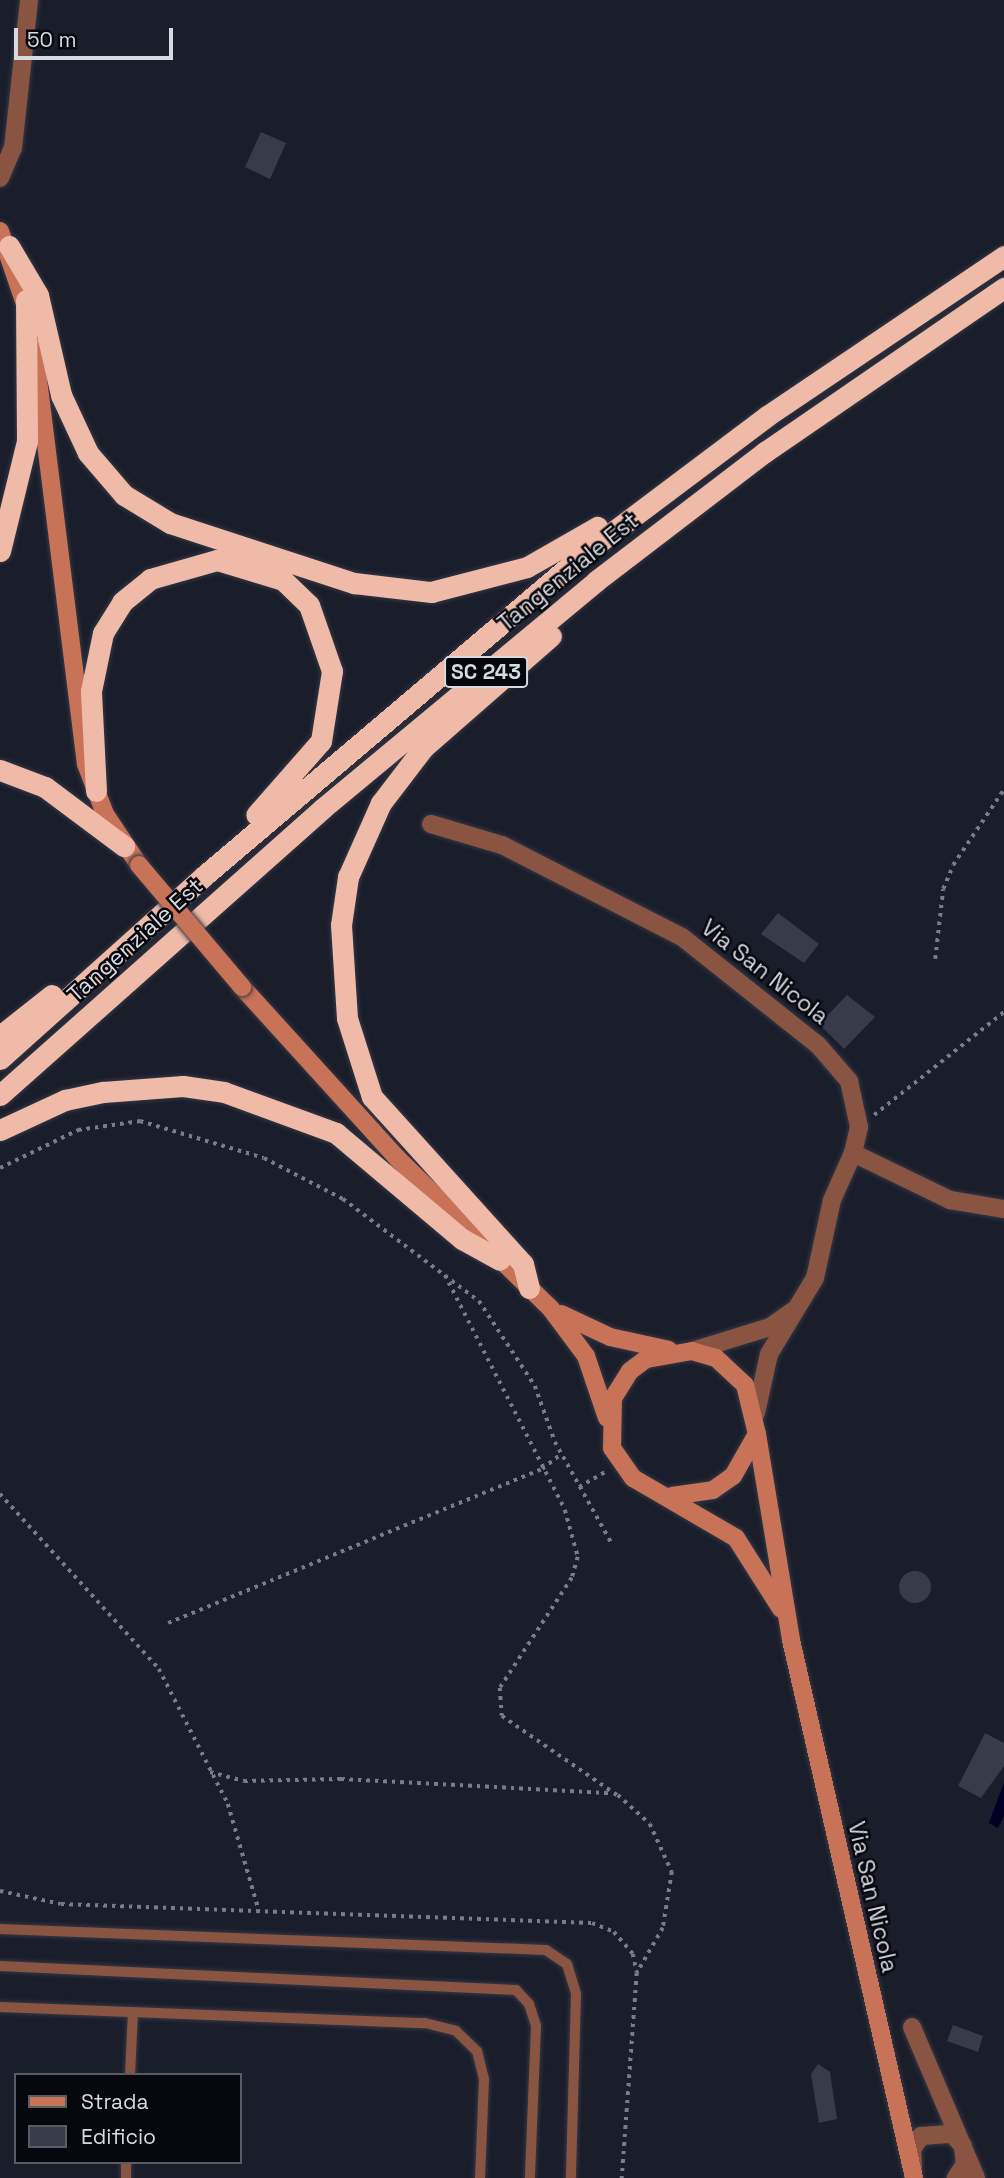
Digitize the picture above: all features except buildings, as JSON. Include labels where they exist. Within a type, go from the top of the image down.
[{"type":"highway","points":[[4,238],[38,295],[74,428],[102,473],[170,523],[317,572],[405,591],[480,582],[553,555],[687,466],[712,458]]},
{"type":"highway","name":"Tangenziale Est","points":[[0,1059],[205,875],[582,555],[712,458],[1004,256]]},
{"type":"highway","name":"Tangenziale Est","points":[[0,1095],[323,807],[596,581],[765,452],[1004,288]]},
{"type":"highway","points":[[0,551],[27,441],[26,300]]},
{"type":"highway","points":[[96,791],[93,668],[122,602],[150,579],[217,560],[283,580],[309,605],[325,638],[331,706],[321,741],[299,771],[216,856],[205,875]]},
{"type":"highway","points":[[529,1288],[523,1264],[372,1097],[347,1018],[341,925],[362,838],[404,771],[550,638],[596,581]]},
{"type":"highway","points":[[0,770],[45,787],[124,846]]},
{"type":"highway","points":[[0,1036],[96,961],[127,947]]},
{"type":"highway","points":[[0,1130],[65,1100],[103,1092],[183,1086],[224,1092],[336,1133],[462,1239],[500,1260]]},
{"type":"street","points":[[0,178],[13,148],[29,0]]},
{"type":"street","points":[[4,238],[26,300],[80,725],[96,791],[124,846],[139,866],[313,1069],[551,1309],[586,1356],[608,1421],[618,1465]]},
{"type":"street","name":"Via San Nicola","points":[[431,824],[502,845],[682,937],[839,1065],[859,1127],[853,1153],[832,1200],[806,1300],[769,1354],[755,1413],[791,1640],[915,2174]]},
{"type":"street","points":[[853,1153],[950,1200],[1004,1209]]},
{"type":"street","name":"Via San Nicola","points":[[608,1421],[613,1398],[630,1371],[673,1350],[692,1350],[770,1327],[806,1300]]},
{"type":"street","points":[[551,1309],[610,1337],[673,1350]]},
{"type":"street","name":"Via San Nicola","points":[[692,1350],[734,1371],[755,1413]]},
{"type":"street","points":[[672,1496],[713,1490],[733,1476],[757,1434]]},
{"type":"street","name":"Via San Nicola","points":[[618,1465],[649,1489],[672,1496],[750,1552],[776,1596],[791,1640]]},
{"type":"street","points":[[912,2027],[976,2178]]},
{"type":"street","name":"Via San Nicola","points":[[915,2174],[912,2149],[929,2133],[952,2134],[963,2146]]},
{"type":"street","points":[[956,2178],[965,2164],[963,2146]]},
{"type":"lane","points":[[0,1929],[546,1950],[567,1964],[576,1994],[570,2178]]},
{"type":"lane","points":[[0,1966],[516,1990],[529,2004],[536,2026],[530,2178]]},
{"type":"lane","points":[[0,2007],[425,2022],[456,2031],[477,2051],[484,2079],[480,2178]]},
{"type":"lane","points":[[130,2073],[133,2012]]},
{"type":"path","points":[[935,959],[943,889],[970,832],[1004,789]]},
{"type":"path","points":[[859,1127],[1004,1012]]},
{"type":"path","points":[[0,1168],[44,1142],[101,1124],[140,1121],[170,1127],[308,1180],[444,1273],[479,1301],[535,1386],[561,1454],[612,1544]]},
{"type":"path","points":[[444,1273],[574,1531],[578,1557],[572,1578],[500,1688],[498,1703],[519,1730],[617,1795],[650,1824],[672,1872],[663,1928],[637,1973]]},
{"type":"path","points":[[168,1623],[542,1469],[561,1454]]},
{"type":"path","points":[[579,1487],[618,1465]]},
{"type":"path","points":[[0,1494],[145,1647],[228,1804],[259,1911]]},
{"type":"path","points":[[209,1772],[244,1781],[341,1779],[617,1795]]},
{"type":"water","points":[[1004,1782],[1004,1816],[998,1828],[989,1823]]}]
